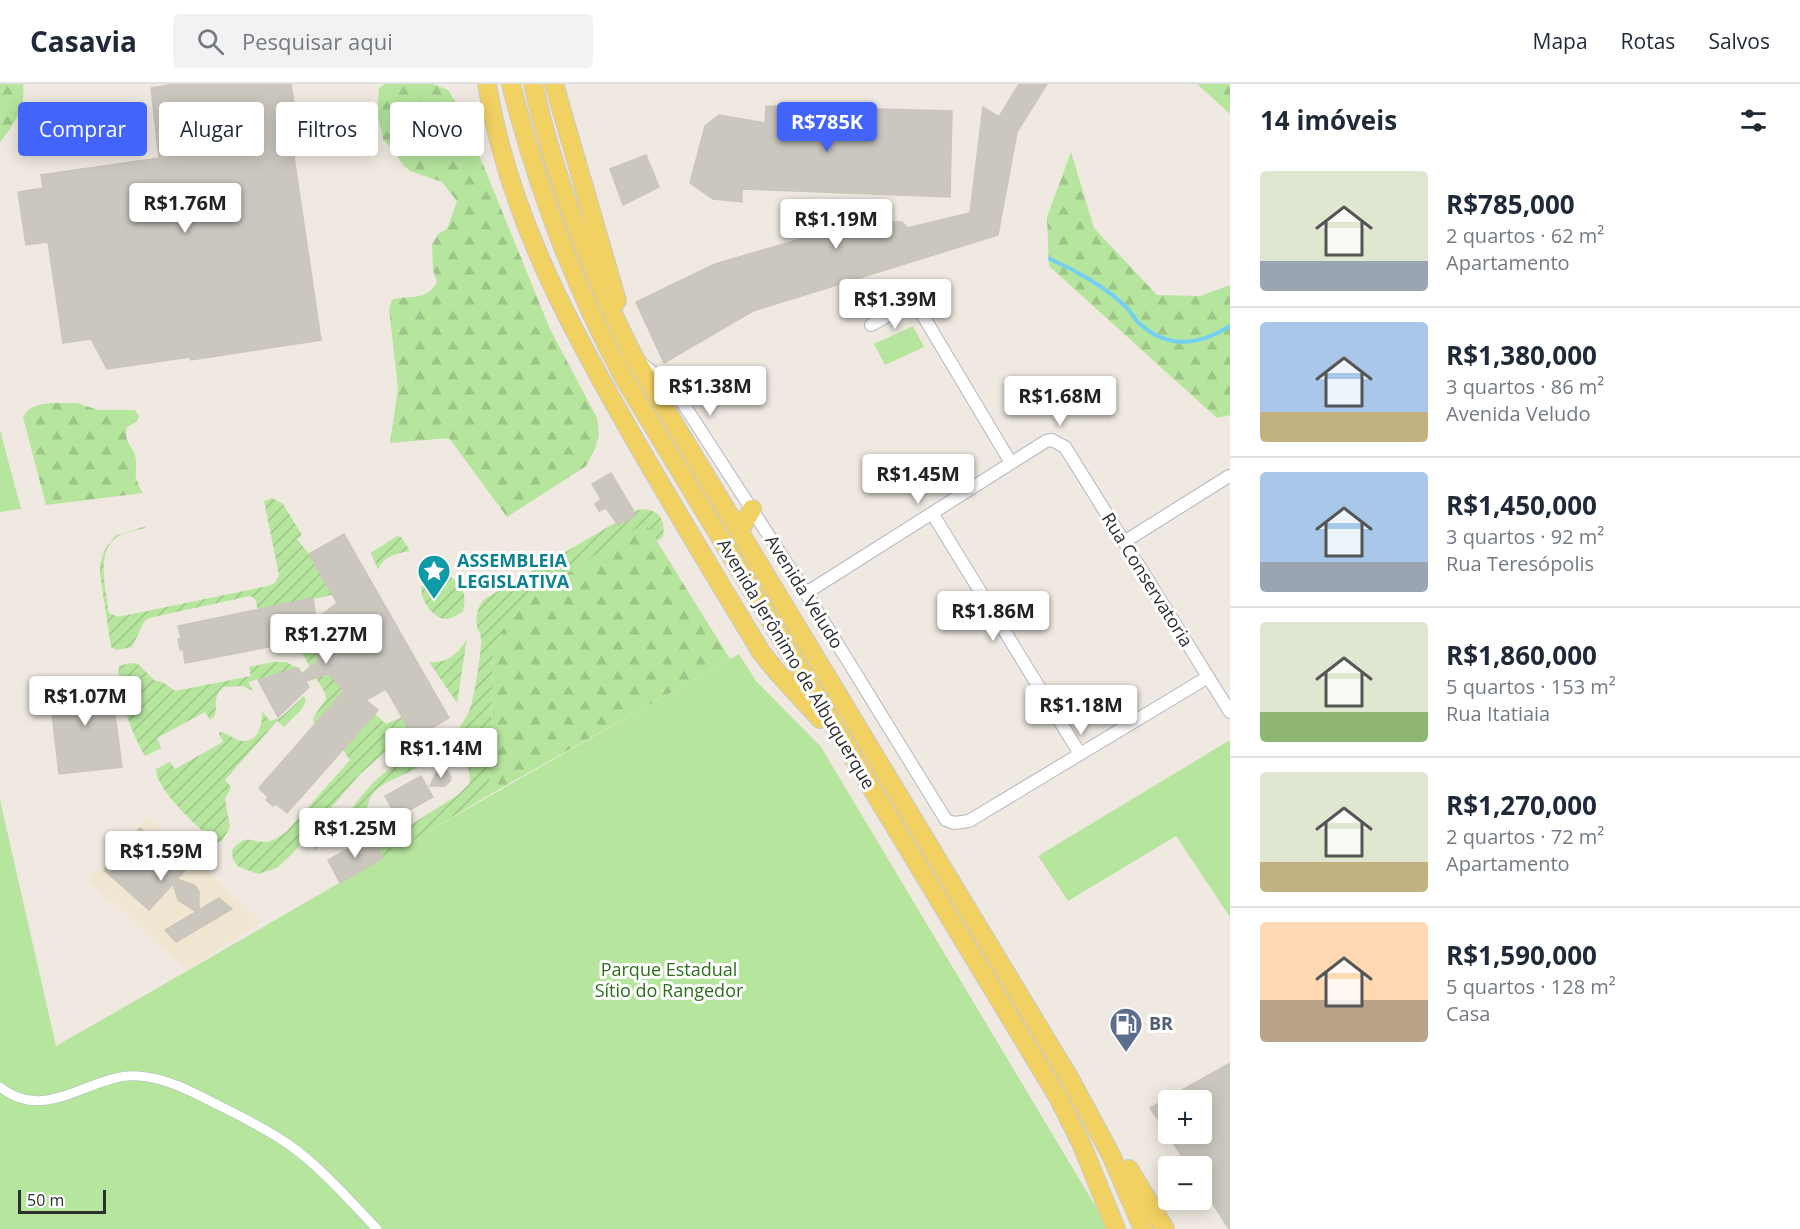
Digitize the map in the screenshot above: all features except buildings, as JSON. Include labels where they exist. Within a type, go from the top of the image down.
[{"type":"main road","points":[[487,84],[505,166],[516,202],[567,318],[658,481],[765,657],[845,746]]},
{"type":"main road","name":"Avenida Jerônimo de Albuquerque","points":[[511,84],[548,210],[601,336],[624,378],[1058,1097],[1081,1143],[1116,1229]]},
{"type":"main road","name":"Avenida Jerônimo de Albuquerque","points":[[533,84],[570,212],[602,291],[634,357],[1070,1079],[1111,1155],[1143,1229]]},
{"type":"main road","name":"Avenida Jerônimo de Albuquerque","points":[[554,84],[568,139],[634,357]]},
{"type":"main road","points":[[739,532],[752,509]]},
{"type":"main road","points":[[791,688],[802,693],[813,692],[821,684],[822,670]]},
{"type":"main road","points":[[1070,1079],[1111,1140],[1165,1229]]},
{"type":"street","points":[[806,593],[1011,463],[922,314],[911,308],[904,308],[871,325]]},
{"type":"street","name":"Avenida Veludo","points":[[634,357],[675,391],[806,593],[942,816],[954,823],[969,821],[1080,754]]},
{"type":"street","name":"Rua Conservatoria","points":[[1011,463],[1046,441],[1052,440],[1065,447],[1230,712]]},
{"type":"street","points":[[1124,543],[1229,476]]},
{"type":"street","points":[[932,513],[1080,754],[1208,677]]},
{"type":"street","points":[[0,1087],[18,1098],[50,1101],[117,1078],[138,1076],[162,1080],[202,1097],[268,1131],[291,1146],[377,1229]]},
{"type":"shaded area","points":[[147,816],[261,922],[187,970],[89,881]]},
{"type":"green space","points":[[0,84],[23,84],[23,102],[18,102],[18,116],[0,143]]},
{"type":"green space","points":[[385,84],[433,84],[448,90],[455,102],[390,102],[390,147],[383,139],[378,116],[379,88]]},
{"type":"green space","points":[[1197,84],[1230,84],[1230,114]]},
{"type":"green space","points":[[1071,152],[1094,228],[1157,295],[1200,296],[1230,285],[1230,415],[1217,418],[1049,266],[1047,217]]},
{"type":"green space","points":[[397,156],[480,156],[550,329],[597,418],[599,435],[586,466],[507,517],[449,438],[390,443],[398,388],[389,309],[392,300],[423,295],[437,282],[433,270],[432,245],[438,234],[447,229],[457,201],[442,182],[410,171]]},
{"type":"green space","points":[[913,326],[924,347],[885,365],[874,344]]},
{"type":"green space","points":[[77,403],[98,410],[135,410],[139,416],[136,422],[127,427],[126,437],[135,455],[136,479],[143,493],[46,505],[23,417],[27,411],[39,405]]},
{"type":"green space","points":[[0,430],[21,509],[0,512]]},
{"type":"green space","points":[[272,498],[283,504],[302,535],[297,539],[309,554],[332,595],[258,610],[255,599],[250,596],[149,618],[144,622],[132,647],[117,650],[111,647],[100,564],[104,551],[115,536],[146,526],[146,528],[118,536],[106,551],[104,580],[108,609],[109,613],[118,617],[268,586],[275,583],[279,575],[264,501]]},
{"type":"green space","points":[[637,510],[651,510],[661,518],[663,537],[657,541],[645,523],[541,590],[515,613],[504,627],[493,648],[489,795],[384,858],[377,846],[458,795],[470,783],[464,761],[457,757],[438,758],[381,786],[371,795],[365,815],[346,819],[344,832],[312,851],[333,831],[378,778],[391,768],[436,747],[462,724],[471,705],[477,675],[481,635],[476,619],[483,600]]},
{"type":"green space","points":[[645,522],[730,659],[489,795],[493,648],[504,627],[515,613],[541,590]]},
{"type":"green space","points":[[397,536],[401,537],[410,551],[395,554],[386,559],[378,570],[371,553]]},
{"type":"green space","points":[[438,570],[460,585],[464,596],[463,611],[445,619],[439,617],[427,606],[421,590],[428,575]]},
{"type":"green space","points":[[311,638],[319,657],[310,667],[302,652],[294,647],[274,651],[268,647]]},
{"type":"green space","points":[[467,638],[457,703],[429,662],[442,661],[452,656]]},
{"type":"green space","name":"Parque Estadual Sítio do Rangedor","points":[[739,654],[756,681],[821,747],[1109,1229],[0,1229],[0,800],[56,1046]]},
{"type":"green space","points":[[286,662],[298,668],[248,682],[253,691],[243,686],[223,687],[217,695],[216,712],[213,718],[210,720],[205,712],[157,738],[161,748],[145,756],[135,737],[122,700],[119,666],[130,663],[138,664],[154,680],[164,683],[175,691],[251,676],[249,667]]},
{"type":"green space","points":[[330,675],[344,691],[314,725],[313,718],[326,699],[316,678]]},
{"type":"green space","points":[[304,696],[306,701],[301,710],[284,727],[277,721],[225,780],[231,787],[225,799],[230,827],[222,841],[217,843],[171,799],[158,778],[156,769],[170,762],[175,769],[223,742],[220,732],[238,740],[250,740],[258,733],[262,711],[270,721],[280,718]]},
{"type":"green space","points":[[375,714],[386,724],[402,717],[414,738],[383,754],[359,775],[292,854],[277,868],[258,874],[239,867],[233,860],[232,850],[244,840],[267,842],[287,831],[350,760],[343,750]]},
{"type":"green space","points":[[1230,740],[1230,917],[1176,836],[1068,901],[1038,856]]},
{"type":"waterway","points":[[1050,259],[1109,292],[1140,324],[1162,338],[1173,341],[1196,341],[1230,326]]},
{"type":"place","name":"ASSEMBLEIA LEGISLATIVA","points":[[434,600]]},
{"type":"place","name":"BR","points":[[1126,1053]]}]
